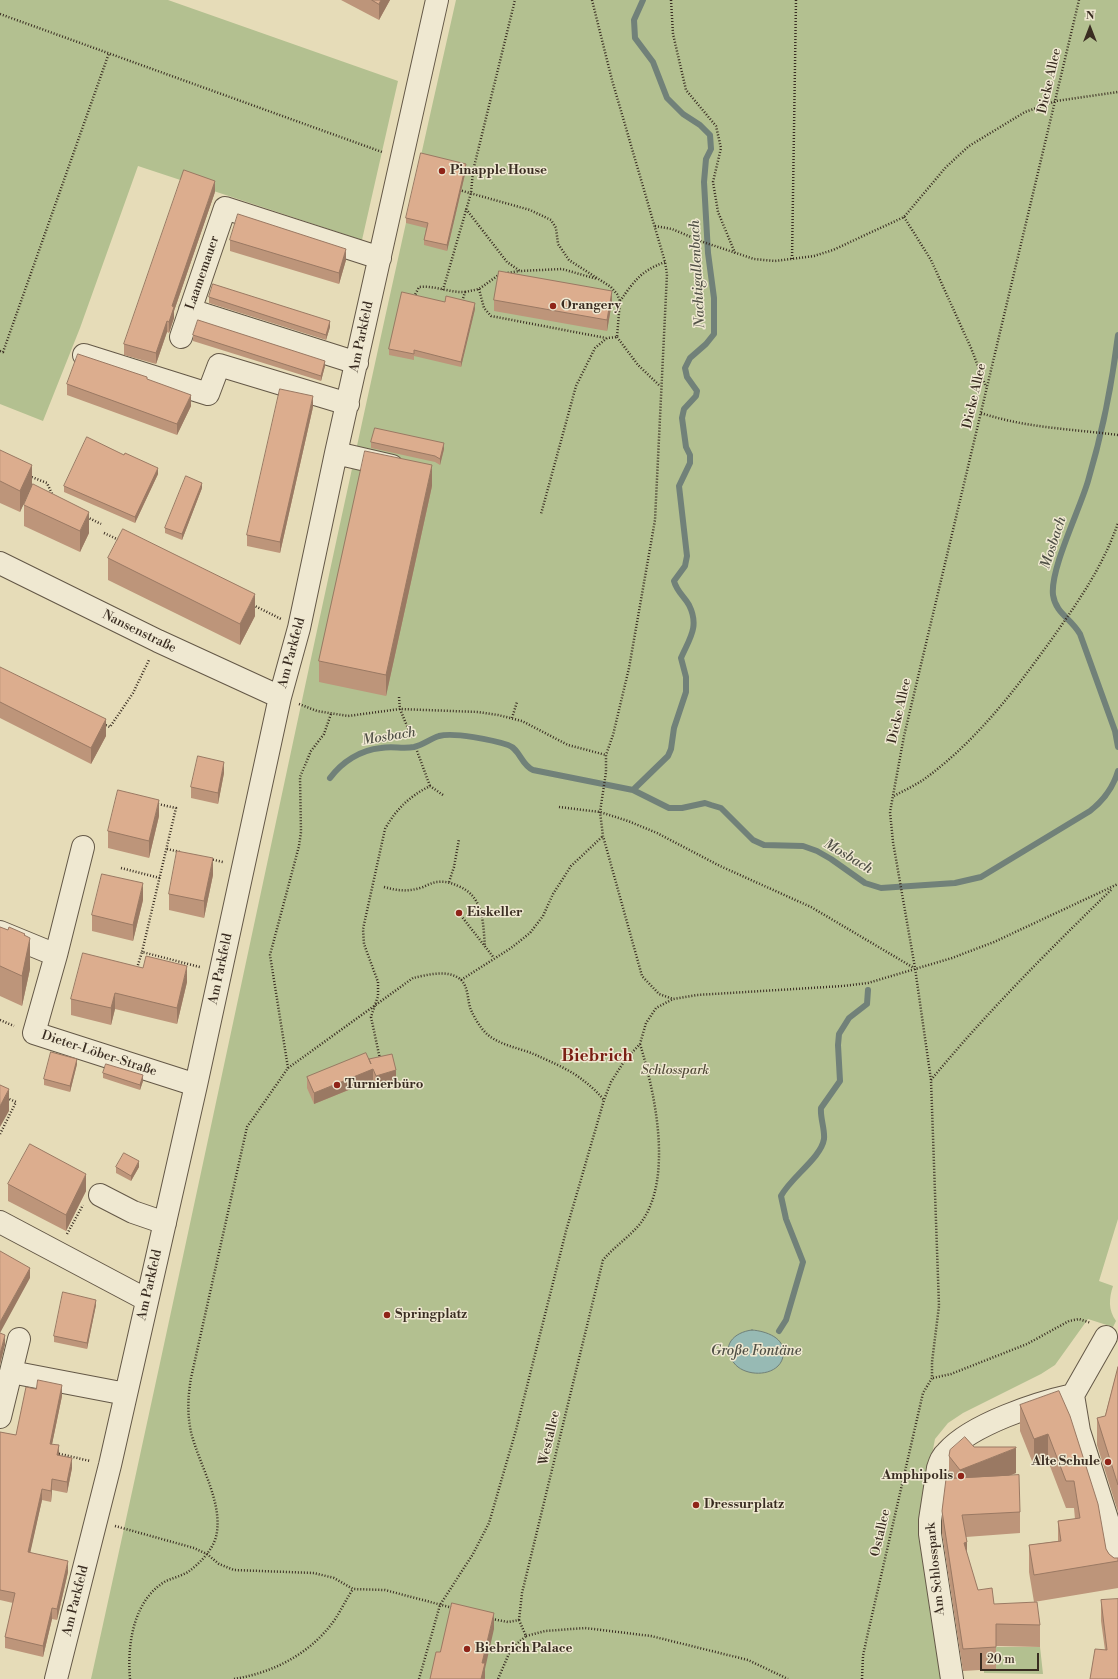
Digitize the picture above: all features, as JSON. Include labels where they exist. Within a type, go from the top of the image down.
[{"type":"street","name":"Am Parkfeld","points":[[56,1679],[110,1465],[165,1223],[280,698],[299,628],[336,453],[437,0]]},
{"type":"street","name":"Laamemauer","points":[[181,337],[224,208],[380,258]]},
{"type":"street","points":[[190,310],[357,363]]},
{"type":"street","points":[[84,355],[208,394],[220,365],[348,404]]},
{"type":"street","points":[[336,453],[409,469]]},
{"type":"street","name":"Nansenstraße","points":[[0,563],[158,641],[280,698]]},
{"type":"street","name":"Dieter-Löber-Straße","points":[[83,847],[56,955],[34,1033],[196,1085]]},
{"type":"street","points":[[0,932],[56,955]]},
{"type":"street","points":[[100,1195],[133,1212],[165,1223]]},
{"type":"street","points":[[0,1222],[147,1300]]},
{"type":"street","points":[[1102,1331],[1073,1395],[1079,1431],[1110,1528],[1118,1573]]},
{"type":"street","points":[[0,1417],[19,1339]]},
{"type":"street","points":[[11,1372],[126,1394]]},
{"type":"street","name":"Am Schlosspark","points":[[952,1679],[930,1534],[930,1520],[938,1468],[941,1460],[955,1444],[974,1431],[1034,1405],[1073,1395]]},
{"type":"path","points":[[443,290],[471,193],[473,171],[515,0]]},
{"type":"path","points":[[592,0],[612,80],[666,262],[666,309],[655,520],[630,668],[613,735],[606,755],[606,772],[600,812],[603,836],[642,976],[648,985],[658,994],[673,999]]},
{"type":"path","points":[[672,0],[673,34],[686,90],[716,126],[718,134],[721,148],[713,182],[718,212],[735,254]]},
{"type":"path","points":[[792,259],[796,0]]},
{"type":"path","name":"Dicke Allee","points":[[932,1378],[932,1362],[939,1306],[931,1080],[915,968],[898,873],[890,812],[904,736],[1079,0]]},
{"type":"path","points":[[0,14],[402,158]]},
{"type":"path","points":[[0,351],[3,352],[109,53]]},
{"type":"path","points":[[655,226],[672,229],[735,254],[776,261],[814,256],[833,250],[904,217],[946,167],[969,146],[993,130],[1025,112],[1056,101],[1118,92]]},
{"type":"path","points":[[457,189],[530,210],[551,220],[556,228],[558,244],[562,252],[569,260],[612,288],[620,301]]},
{"type":"path","points":[[466,209],[507,262],[520,271]]},
{"type":"path","points":[[904,217],[931,260],[986,388]]},
{"type":"path","points":[[661,386],[638,365],[617,337],[620,301],[638,276],[653,267],[666,262]]},
{"type":"path","points":[[413,300],[420,287],[425,286],[454,292],[465,292],[479,289],[500,274],[520,271],[562,269],[601,280]]},
{"type":"path","points":[[479,289],[484,308],[491,316],[607,338],[617,337]]},
{"type":"path","points":[[462,306],[465,292]]},
{"type":"path","points":[[541,514],[576,386],[595,348],[607,338]]},
{"type":"path","points":[[981,413],[1028,425],[1118,434]]},
{"type":"path","points":[[27,475],[47,483],[55,501]]},
{"type":"path","points":[[81,514],[101,524]]},
{"type":"path","points":[[894,796],[922,780],[956,753],[990,719],[1026,675],[1091,582],[1102,563],[1118,523]]},
{"type":"path","points":[[104,533],[125,543]]},
{"type":"path","points":[[250,604],[299,628]]},
{"type":"path","points":[[96,720],[110,727],[133,692],[158,641]]},
{"type":"path","points":[[280,698],[317,711],[348,716],[400,709],[478,712],[512,718],[568,745],[606,755]]},
{"type":"path","points":[[399,698],[400,709],[412,738]]},
{"type":"path","points":[[512,718],[517,702]]},
{"type":"path","points":[[288,1068],[270,955],[299,846],[301,832],[300,777],[311,751],[324,734],[331,714]]},
{"type":"path","points":[[417,751],[430,786],[443,795]]},
{"type":"path","points":[[380,1060],[371,1017],[379,989],[378,982],[364,944],[363,929],[385,829],[393,814],[421,791],[430,786]]},
{"type":"path","points":[[130,967],[138,969],[176,808],[156,803]]},
{"type":"path","points":[[559,807],[581,808],[600,812],[628,820],[657,833],[720,866],[811,907],[915,968]]},
{"type":"path","points":[[461,980],[530,933],[543,916],[553,894],[571,866],[603,836]]},
{"type":"path","points":[[449,882],[454,867],[459,839]]},
{"type":"path","points":[[167,850],[182,853]]},
{"type":"path","points":[[205,858],[243,867]]},
{"type":"path","points":[[121,868],[160,878]]},
{"type":"path","points":[[384,887],[401,892],[421,888],[438,882],[449,882],[464,888],[476,899],[482,917],[484,946]]},
{"type":"path","points":[[418,1679],[440,1605],[473,1554],[489,1523],[516,1430],[566,1231],[604,1100],[611,1082],[626,1060],[640,1044],[646,1022],[656,1008],[673,999],[698,995],[843,986],[868,983],[952,958],[994,942],[1118,884]]},
{"type":"path","points":[[931,1080],[959,1045],[1021,979],[1114,886]]},
{"type":"path","points":[[459,913],[494,958]]},
{"type":"path","points":[[142,952],[220,972]]},
{"type":"path","points":[[130,1679],[132,1639],[142,1606],[156,1588],[165,1582],[188,1572],[207,1554],[216,1538],[218,1522],[215,1503],[191,1432],[188,1404],[191,1378],[247,1128],[288,1068],[413,978],[430,974],[448,974],[461,980],[466,989],[471,1010],[487,1035],[499,1043],[535,1055],[584,1080],[604,1100]]},
{"type":"path","name":"Westallee","points":[[519,1620],[522,1593],[603,1260],[612,1249],[639,1224],[654,1192],[659,1161],[659,1142],[650,1076],[640,1044]]},
{"type":"path","points":[[0,1134],[16,1102],[5,1097]]},
{"type":"path","points":[[56,1252],[92,1189],[100,1195]]},
{"type":"path","points":[[932,1378],[951,1374],[1020,1347],[1052,1329],[1074,1319],[1102,1331]]},
{"type":"path","name":"Ostallee","points":[[862,1679],[863,1656],[867,1637],[923,1393],[932,1378]]},
{"type":"path","points":[[51,1452],[110,1465]]},
{"type":"path","points":[[96,1522],[194,1548],[207,1554],[219,1564],[234,1570],[314,1573],[334,1578],[352,1589],[385,1590],[459,1610]]},
{"type":"path","points":[[234,1679],[257,1674],[276,1667],[311,1645],[330,1625],[352,1589]]},
{"type":"path","points":[[490,1618],[508,1622],[519,1620],[526,1636]]},
{"type":"path","points":[[498,1679],[511,1649],[526,1636],[545,1631],[585,1628],[651,1636],[748,1660],[788,1679]]},
{"type":"green space","points":[[0,0],[168,0],[398,81],[362,240],[138,166],[80,328],[43,421],[0,404]]},
{"type":"green space","name":"Schlosspark","points":[[456,0],[1118,0],[1118,1219],[1099,1281],[1113,1286],[1110,1308],[1116,1321],[1113,1327],[1088,1319],[1055,1365],[1041,1374],[963,1413],[948,1423],[935,1439],[919,1522],[921,1549],[941,1679],[91,1679],[317,629]]},
{"type":"green space","points":[[996,1647],[1040,1647],[1043,1674],[984,1673],[984,1670]]},
{"type":"water","name":"Große Fontäne","points":[[752,1330],[774,1336],[781,1344],[783,1356],[779,1365],[773,1370],[762,1373],[749,1372],[738,1367],[730,1357],[728,1351],[731,1341],[745,1331]]},
{"type":"building","points":[[372,0],[381,0],[379,4]]},
{"type":"building","points":[[421,153],[466,164],[447,245],[424,240],[428,223],[406,218]]},
{"type":"building","points":[[184,170],[215,181],[172,306],[174,307],[169,322],[167,321],[156,353],[124,344]]},
{"type":"building","points":[[238,214],[346,249],[339,273],[230,240]]},
{"type":"building","name":"Orangery","points":[[499,271],[612,291],[607,320],[494,300]]},
{"type":"building","points":[[213,284],[330,321],[326,335],[209,297]]},
{"type":"building","points":[[402,292],[445,302],[446,296],[475,303],[461,362],[414,350],[414,354],[389,349]]},
{"type":"building","points":[[198,320],[325,361],[321,376],[193,335]]},
{"type":"building","points":[[78,354],[147,377],[147,379],[191,395],[177,424],[67,384]]},
{"type":"building","points":[[280,389],[313,396],[280,542],[247,535]]},
{"type":"building","points":[[375,428],[444,443],[440,459],[435,456],[371,442]]},
{"type":"building","points":[[87,437],[124,455],[125,453],[158,468],[135,517],[64,486]]},
{"type":"building","points":[[0,450],[32,465],[20,491],[0,481]]},
{"type":"building","points":[[365,451],[432,465],[386,675],[319,661]]},
{"type":"building","points":[[186,476],[202,483],[182,534],[165,528]]},
{"type":"building","points":[[33,484],[89,512],[80,531],[24,505]]},
{"type":"building","points":[[123,529],[255,594],[240,624],[108,558]]},
{"type":"building","points":[[0,667],[106,719],[91,748],[0,702]]},
{"type":"building","points":[[198,756],[224,762],[218,793],[191,787]]},
{"type":"building","points":[[118,790],[159,800],[149,841],[108,831]]},
{"type":"building","points":[[177,851],[213,858],[204,901],[169,894]]},
{"type":"building","points":[[102,874],[143,883],[133,925],[92,915]]},
{"type":"building","points":[[0,927],[8,930],[9,927],[25,934],[24,935],[30,938],[22,976],[0,966]]},
{"type":"building","points":[[83,953],[143,968],[146,956],[187,966],[177,1008],[115,993],[111,1008],[71,999]]},
{"type":"building","points":[[51,1052],[77,1059],[70,1086],[44,1079]]},
{"type":"building","points":[[366,1053],[371,1064],[369,1059],[392,1054],[396,1070],[376,1076],[373,1069],[314,1093],[307,1077]]},
{"type":"building","points":[[106,1064],[143,1075],[140,1085],[103,1073]]},
{"type":"building","points":[[0,1085],[9,1089],[0,1106]]},
{"type":"building","points":[[30,1144],[86,1174],[66,1215],[8,1184]]},
{"type":"building","points":[[124,1153],[139,1161],[131,1176],[116,1167]]},
{"type":"building","points":[[0,1251],[30,1268],[0,1322]]},
{"type":"building","points":[[63,1292],[96,1300],[87,1343],[54,1336]]},
{"type":"building","points":[[0,1333],[5,1335],[0,1354]]},
{"type":"building","points":[[1118,1367],[1118,1485],[1097,1418],[1105,1416]]},
{"type":"building","points":[[38,1380],[62,1385],[50,1444],[59,1445],[57,1455],[72,1458],[67,1482],[52,1479],[51,1491],[42,1489],[28,1552],[68,1561],[57,1609],[52,1608],[43,1646],[5,1637],[15,1593],[0,1590],[0,1432],[16,1435],[26,1387],[36,1389]]},
{"type":"building","points":[[1059,1391],[1070,1416],[1098,1504],[1106,1549],[1114,1558],[1118,1558],[1118,1561],[1034,1575],[1029,1545],[1061,1541],[1058,1521],[1080,1518],[1074,1481],[1066,1481],[1048,1434],[1034,1439],[1020,1405]]},
{"type":"building","points":[[965,1437],[974,1447],[1016,1448],[960,1470],[949,1456],[950,1450]]},
{"type":"building","points":[[1019,1475],[1020,1512],[962,1515],[967,1542],[964,1543],[978,1590],[992,1588],[994,1604],[1037,1602],[1040,1625],[996,1624],[996,1647],[963,1649],[942,1511],[946,1479]]},
{"type":"building","points":[[1118,1599],[1118,1679],[1090,1679],[1095,1649],[1107,1650],[1101,1600]]},
{"type":"building","name":"Biebrich Palace","points":[[452,1603],[494,1613],[482,1663],[485,1663],[481,1679],[430,1679],[436,1652],[440,1652]]},
{"type":"waterway","name":"Nachtigallenbach","points":[[633,790],[668,756],[671,749],[674,728],[686,692],[686,677],[681,658],[690,639],[694,620],[689,605],[674,581],[685,566],[687,556],[679,486],[690,463],[690,455],[686,447],[682,418],[684,409],[696,396],[697,391],[687,377],[685,368],[690,358],[706,344],[714,334],[714,298],[708,253],[704,182],[706,159],[711,149],[710,135],[700,125],[683,114],[667,98],[653,62],[635,38],[634,20],[643,0]]},
{"type":"waterway","name":"Mosbach","points":[[1118,335],[1110,391],[1098,445],[1088,481],[1066,539],[1053,584],[1053,595],[1057,607],[1080,634],[1115,731],[1118,747]]},
{"type":"waterway","name":"Mosbach","points":[[330,778],[346,762],[359,754],[373,749],[385,747],[414,747],[439,736],[446,735],[484,739],[512,747],[526,765],[533,770],[633,790],[669,808],[682,808],[705,803],[721,808],[753,840],[764,845],[803,846],[817,851],[865,883],[881,888],[955,883],[981,877],[1090,811],[1107,793],[1118,771]]},
{"type":"waterway","points":[[779,1331],[786,1320],[803,1262],[786,1219],[781,1196],[822,1146],[824,1135],[821,1108],[840,1081],[838,1045],[839,1034],[849,1018],[867,1004],[868,990]]},
{"type":"place","name":"Pinapple House","points":[[442,171]]},
{"type":"place","name":"Orangery","points":[[553,306]]},
{"type":"place","name":"Eiskeller","points":[[459,913]]},
{"type":"place","name":"Turnierbüro","points":[[337,1085]]},
{"type":"place","name":"Springplatz","points":[[387,1315]]},
{"type":"place","name":"Alte Schule","points":[[1108,1462]]},
{"type":"place","name":"Amphipolis","points":[[961,1476]]},
{"type":"place","name":"Dressurplatz","points":[[696,1505]]},
{"type":"place","name":"Biebrich Palace","points":[[467,1649]]},
{"type":"district","name":"Biebrich","points":[[597,1057]]}]
